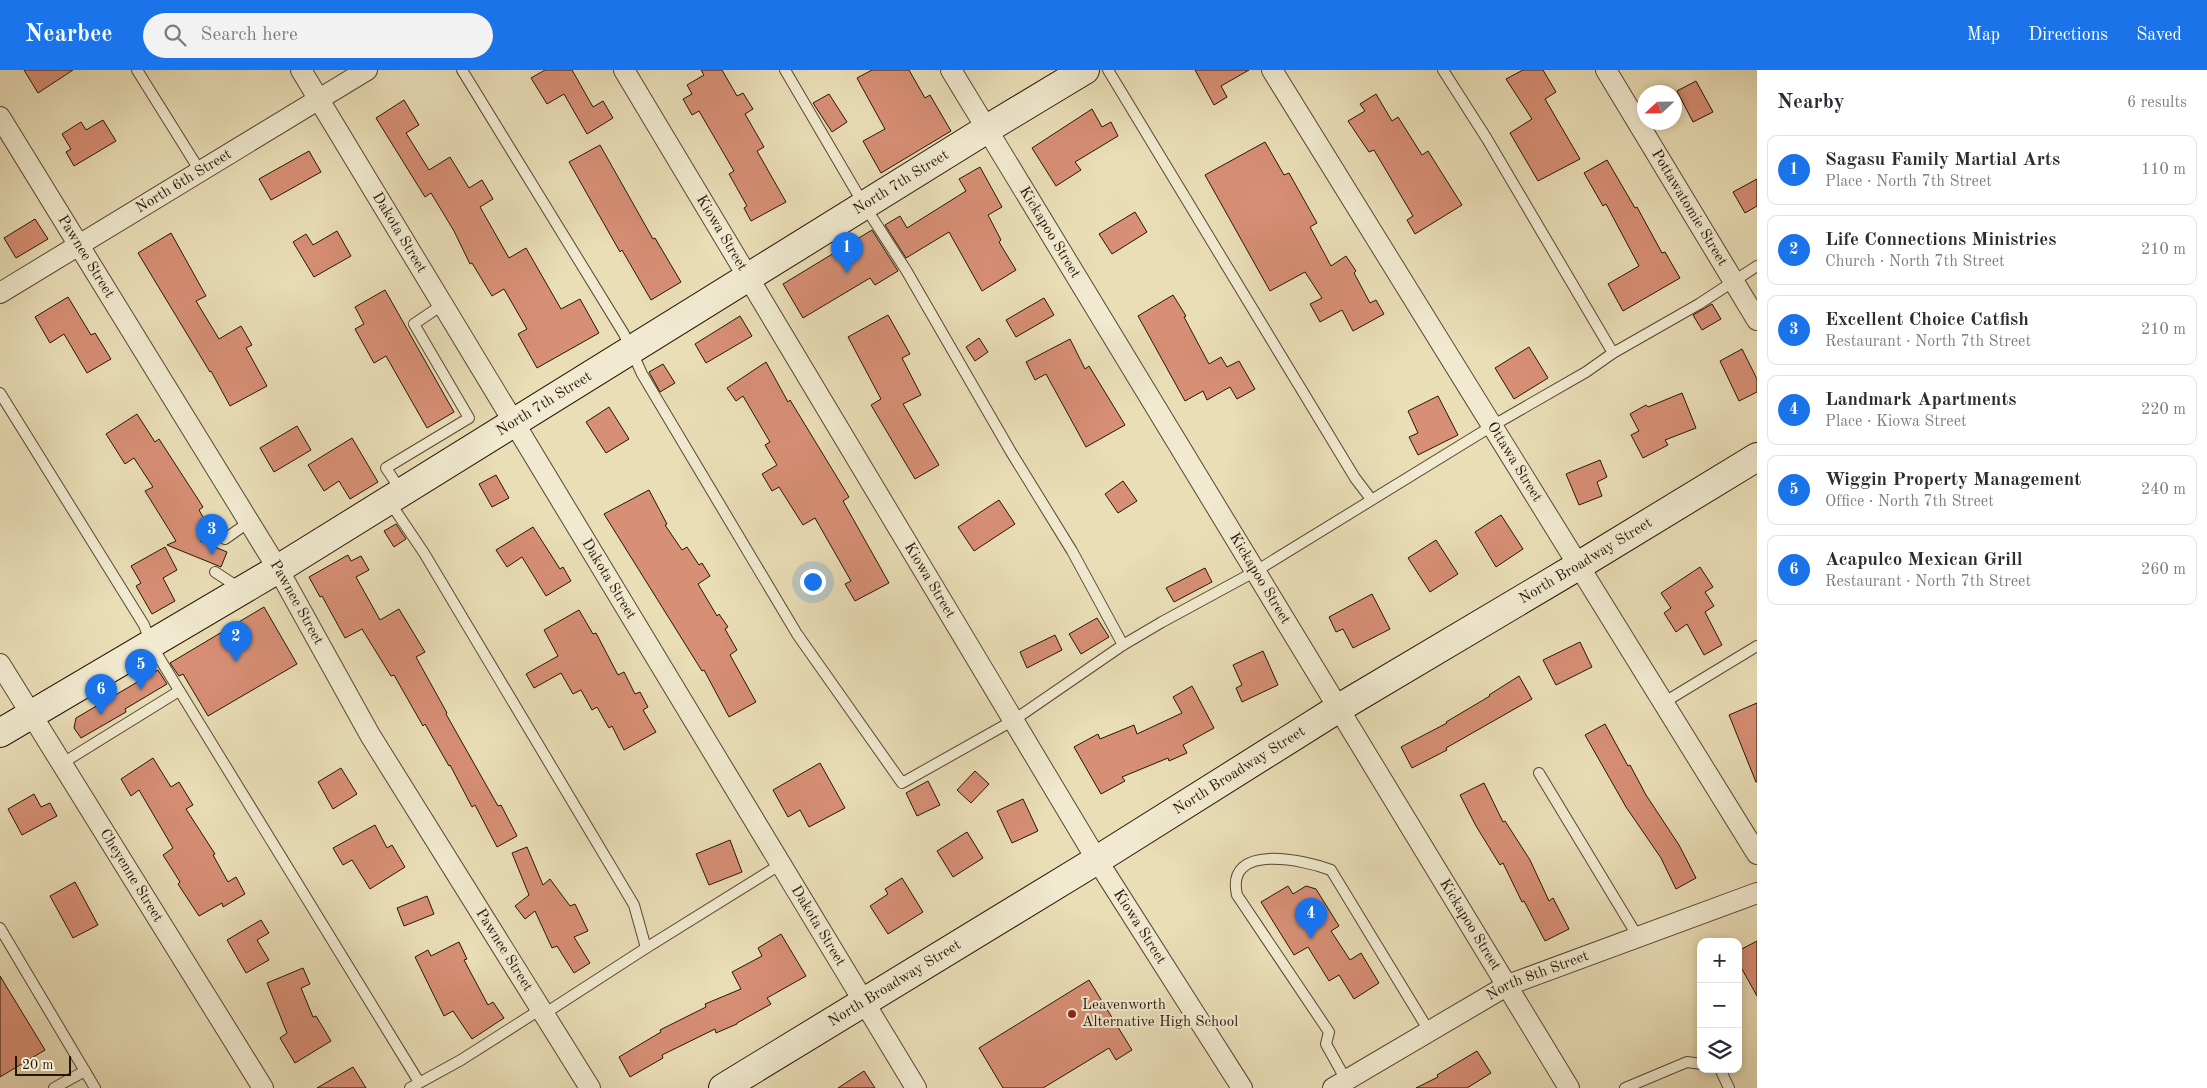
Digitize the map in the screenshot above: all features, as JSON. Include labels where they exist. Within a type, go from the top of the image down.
[{"type":"street","name":"Dakota Street","points":[[301,70],[916,1088]]},
{"type":"street","name":"North 6th Street","points":[[0,293],[367,70]]},
{"type":"street","name":"Kiowa Street","points":[[624,70],[1096,860],[1242,1088]]},
{"type":"street","name":"Kickapoo Street","points":[[951,70],[1508,984],[1569,1088]]},
{"type":"street","name":"North 7th Street","points":[[0,732],[278,569],[1085,70]]},
{"type":"street","name":"Ottawa Street","points":[[1272,70],[1757,854]]},
{"type":"street","name":"Pottawatomie Street","points":[[1606,70],[1757,320]]},
{"type":"street","name":"Pawnee Street","points":[[0,117],[278,569],[370,735],[590,1088]]},
{"type":"street","name":"North Broadway Street","points":[[723,1088],[1096,860],[1339,708],[1757,457]]},
{"type":"street","name":"Cheyenne Street","points":[[0,664],[262,1088]]},
{"type":"street","name":"North 8th Street","points":[[1340,1084],[1508,984],[1757,893]]},
{"type":"lane","points":[[137,70],[200,172]]},
{"type":"lane","points":[[462,70],[624,334],[647,382],[796,634],[902,783],[1014,720],[1123,645],[1256,571],[1371,498],[1404,482],[1492,426],[1586,372],[1613,353],[1734,283],[1757,266]]},
{"type":"lane","points":[[785,70],[864,205],[906,270],[1011,452],[1072,552],[1123,645]]},
{"type":"lane","points":[[1108,70],[1355,478],[1371,498]]},
{"type":"lane","points":[[1443,70],[1487,139],[1613,353]]},
{"type":"lane","points":[[442,305],[414,324],[469,418],[386,468],[395,496],[429,562],[634,905],[646,948]]},
{"type":"lane","points":[[0,393],[144,626],[151,644],[414,1085],[461,1060],[781,864]]},
{"type":"lane","points":[[224,539],[249,522]]},
{"type":"lane","points":[[215,572],[242,590]]},
{"type":"lane","points":[[1663,703],[1757,646]]},
{"type":"lane","points":[[61,764],[179,691]]},
{"type":"lane","points":[[1539,773],[1638,937]]},
{"type":"lane","points":[[1340,1084],[1326,1044],[1329,1032],[1237,895],[1234,883],[1242,868],[1251,862],[1265,858],[1317,865],[1331,870],[1429,1031]]},
{"type":"lane","points":[[0,928],[95,1088]]},
{"type":"lane","points":[[1625,1088],[1687,1062],[1697,1063]]},
{"type":"lane","points":[[54,1088],[85,1071]]},
{"type":"lane","points":[[1722,1073],[1729,1088]]},
{"type":"building","points":[[24,70],[73,70],[38,93]]},
{"type":"building","points":[[545,70],[572,70],[593,107],[603,101],[613,118],[587,134],[564,94],[547,104],[531,78]]},
{"type":"building","points":[[701,70],[722,70],[737,96],[743,93],[753,109],[745,114],[764,147],[757,151],[786,202],[751,221],[744,208],[747,206],[729,174],[734,171],[699,111],[692,115],[683,99],[692,94],[687,85],[704,75]]},
{"type":"building","points":[[872,70],[909,70],[925,98],[930,95],[951,131],[881,173],[863,141],[885,129],[857,78]]},
{"type":"building","points":[[1195,70],[1249,70],[1221,86],[1227,97],[1214,105]]},
{"type":"building","points":[[1523,70],[1543,70],[1556,92],[1545,99],[1580,159],[1538,181],[1510,133],[1532,119],[1506,79]]},
{"type":"building","points":[[1696,81],[1713,112],[1693,122],[1682,101],[1682,88]]},
{"type":"building","points":[[829,94],[847,122],[832,132],[813,103]]},
{"type":"building","points":[[1376,94],[1392,121],[1398,117],[1422,155],[1428,151],[1462,205],[1415,234],[1407,220],[1413,216],[1374,150],[1369,152],[1348,121],[1365,111],[1360,104]]},
{"type":"building","points":[[404,100],[419,125],[406,133],[429,170],[450,157],[469,188],[482,180],[493,199],[480,207],[509,258],[526,248],[561,309],[580,299],[599,333],[537,368],[518,334],[527,329],[504,289],[492,296],[472,263],[470,264],[454,231],[431,193],[425,197],[376,118]]},
{"type":"building","points":[[1092,109],[1102,127],[1111,122],[1118,136],[1075,162],[1081,170],[1056,186],[1032,148]]},
{"type":"building","points":[[103,120],[116,141],[74,166],[66,152],[71,149],[62,134],[81,122],[86,130]]},
{"type":"building","points":[[1265,142],[1284,175],[1289,173],[1317,223],[1310,227],[1331,266],[1346,256],[1356,271],[1354,273],[1370,303],[1376,300],[1384,314],[1353,331],[1342,310],[1320,322],[1310,304],[1322,298],[1305,272],[1270,291],[1205,175]]},
{"type":"building","points":[[600,145],[653,239],[655,238],[681,282],[651,300],[622,250],[620,252],[569,162]]},
{"type":"building","points":[[309,151],[321,172],[271,200],[259,179]]},
{"type":"building","points":[[1607,160],[1635,208],[1637,207],[1662,253],[1665,252],[1680,278],[1623,311],[1608,284],[1639,266],[1606,204],[1603,206],[1584,173]]},
{"type":"building","points":[[980,167],[1002,207],[988,215],[1001,240],[999,242],[1016,270],[982,291],[949,232],[906,258],[885,225],[900,216],[907,228],[966,191],[959,179]]},
{"type":"building","points":[[1757,179],[1757,206],[1745,213],[1733,192]]},
{"type":"building","points":[[1135,212],[1147,232],[1112,254],[1099,234]]},
{"type":"building","points":[[35,219],[48,239],[16,258],[4,238]]},
{"type":"building","points":[[872,230],[898,271],[875,285],[870,278],[803,318],[783,284]]},
{"type":"building","points":[[337,231],[351,256],[314,277],[293,242],[306,234],[313,245]]},
{"type":"building","points":[[171,233],[206,296],[196,301],[219,339],[241,326],[252,345],[246,348],[267,386],[230,406],[211,371],[138,253]]},
{"type":"building","points":[[385,290],[454,412],[427,428],[386,356],[374,363],[355,329],[364,324],[355,307]]},
{"type":"building","points":[[1173,295],[1186,316],[1184,317],[1209,364],[1221,357],[1227,367],[1239,361],[1255,389],[1237,399],[1230,387],[1207,400],[1203,391],[1185,401],[1138,316]]},
{"type":"building","points":[[68,297],[91,335],[95,333],[111,359],[87,373],[64,334],[50,343],[35,317]]},
{"type":"building","points":[[1044,298],[1054,315],[1016,337],[1006,320]]},
{"type":"building","points":[[1712,304],[1721,319],[1702,330],[1693,315]]},
{"type":"building","points":[[888,315],[910,354],[902,358],[921,395],[903,404],[939,465],[915,479],[871,405],[881,399],[848,337]]},
{"type":"building","points":[[740,316],[752,336],[706,363],[695,344]]},
{"type":"building","points":[[979,338],[988,352],[975,361],[966,347]]},
{"type":"building","points":[[1070,339],[1085,369],[1089,366],[1125,425],[1086,447],[1046,374],[1035,380],[1026,362]]},
{"type":"building","points":[[1529,347],[1548,378],[1514,399],[1495,368]]},
{"type":"building","points":[[1742,349],[1757,379],[1757,392],[1739,401],[1720,361]]},
{"type":"building","points":[[766,362],[788,402],[790,400],[849,497],[843,501],[889,583],[855,601],[845,584],[851,581],[815,518],[803,525],[779,487],[772,491],[762,474],[777,465],[765,445],[770,442],[743,396],[736,401],[727,388]]},
{"type":"building","points":[[663,364],[675,383],[660,392],[649,372]]},
{"type":"building","points":[[1682,393],[1696,428],[1665,440],[1668,445],[1643,458],[1631,435],[1639,431],[1630,414],[1646,405],[1648,407]]},
{"type":"building","points":[[1438,396],[1458,435],[1418,455],[1409,437],[1418,433],[1408,411]]},
{"type":"building","points":[[609,407],[629,439],[606,453],[586,422]]},
{"type":"building","points":[[137,414],[155,442],[159,439],[203,507],[199,510],[213,534],[200,541],[227,552],[221,567],[167,545],[176,541],[145,491],[153,487],[134,458],[125,464],[106,434]]},
{"type":"building","points":[[297,426],[311,450],[274,472],[260,448]]},
{"type":"building","points":[[352,438],[378,482],[350,499],[339,481],[324,491],[308,465]]},
{"type":"building","points":[[1600,460],[1607,477],[1597,482],[1602,496],[1579,505],[1566,474]]},
{"type":"building","points":[[496,475],[509,498],[492,507],[479,484]]},
{"type":"building","points":[[1123,481],[1137,501],[1118,513],[1105,494]]},
{"type":"building","points":[[649,490],[667,524],[665,525],[682,550],[687,547],[699,565],[702,563],[710,576],[698,584],[717,616],[719,614],[728,627],[725,629],[737,650],[730,655],[756,702],[729,717],[704,670],[702,671],[604,514]]},
{"type":"building","points":[[999,500],[1015,524],[974,551],[958,527]]},
{"type":"building","points":[[1501,515],[1523,549],[1496,567],[1475,532]]},
{"type":"building","points":[[396,524],[406,539],[394,547],[384,531]]},
{"type":"building","points":[[533,527],[560,569],[563,567],[571,581],[546,596],[522,557],[507,567],[496,550]]},
{"type":"building","points":[[1436,540],[1458,574],[1430,592],[1408,558]]},
{"type":"building","points":[[165,547],[177,570],[163,578],[175,601],[152,614],[136,586],[141,583],[131,566]]},
{"type":"building","points":[[348,555],[351,561],[361,556],[369,570],[356,577],[380,620],[399,609],[425,652],[416,657],[446,714],[498,806],[501,805],[517,836],[497,847],[475,805],[472,807],[450,765],[425,724],[423,726],[394,675],[391,676],[362,629],[345,638],[322,596],[320,597],[309,577]]},
{"type":"building","points":[[1700,567],[1713,587],[1705,592],[1714,606],[1705,612],[1722,645],[1704,655],[1687,624],[1676,632],[1664,613],[1671,608],[1661,593]]},
{"type":"building","points":[[1205,568],[1212,582],[1174,602],[1166,588]]},
{"type":"building","points":[[1372,594],[1390,629],[1353,648],[1343,629],[1336,632],[1329,617]]},
{"type":"building","points":[[264,607],[297,664],[208,716],[183,674],[179,676],[170,663]]},
{"type":"building","points":[[579,610],[593,634],[596,633],[618,675],[624,672],[635,694],[640,692],[648,707],[643,710],[656,732],[624,750],[612,726],[609,728],[597,707],[592,710],[581,690],[573,694],[561,673],[534,688],[526,674],[558,656],[544,630]]},
{"type":"building","points":[[1097,618],[1109,637],[1081,654],[1069,634]]},
{"type":"building","points":[[1055,635],[1062,650],[1027,668],[1020,652]]},
{"type":"building","points":[[1580,642],[1592,667],[1556,685],[1543,660]]},
{"type":"building","points":[[1263,651],[1278,685],[1242,702],[1236,688],[1242,685],[1233,665]]},
{"type":"building","points":[[158,670],[167,684],[125,709],[126,712],[81,738],[74,728],[76,718]]},
{"type":"building","points":[[1519,676],[1532,699],[1446,748],[1447,750],[1412,768],[1401,747],[1447,723]]},
{"type":"building","points":[[1192,686],[1214,728],[1183,745],[1187,753],[1169,761],[1168,758],[1122,777],[1125,781],[1101,794],[1074,747],[1098,734],[1100,739],[1134,725],[1137,734],[1182,713],[1173,697]]},
{"type":"building","points":[[1757,703],[1757,782],[1756,782],[1729,715]]},
{"type":"building","points":[[1605,724],[1628,766],[1630,765],[1646,795],[1679,845],[1696,878],[1676,889],[1661,858],[1626,807],[1585,735]]},
{"type":"building","points":[[153,758],[171,787],[179,782],[193,805],[186,809],[215,854],[213,855],[228,882],[236,877],[245,894],[223,907],[222,903],[199,916],[178,884],[180,882],[163,855],[173,848],[139,790],[131,796],[121,779]]},
{"type":"building","points":[[820,763],[845,808],[809,827],[800,810],[788,817],[773,790]]},
{"type":"building","points":[[341,768],[357,794],[333,809],[318,782]]},
{"type":"building","points":[[975,771],[989,784],[971,803],[957,790]]},
{"type":"building","points":[[928,781],[940,805],[917,816],[906,793]]},
{"type":"building","points":[[1484,783],[1503,822],[1505,821],[1530,860],[1549,901],[1553,898],[1569,929],[1545,941],[1524,901],[1522,902],[1503,863],[1500,865],[1460,795]]},
{"type":"building","points":[[34,794],[41,807],[50,803],[57,816],[22,835],[8,809]]},
{"type":"building","points":[[1023,799],[1038,831],[1012,843],[997,811]]},
{"type":"building","points":[[375,825],[387,848],[392,845],[405,867],[370,889],[352,860],[343,865],[333,848]]},
{"type":"building","points":[[967,832],[983,858],[953,877],[937,851]]},
{"type":"building","points":[[730,840],[742,872],[709,885],[696,854]]},
{"type":"building","points":[[527,847],[543,885],[550,879],[570,906],[575,904],[588,931],[574,937],[590,963],[574,973],[557,946],[552,948],[535,911],[525,919],[515,906],[529,895],[512,853]]},
{"type":"building","points":[[902,878],[923,912],[888,934],[870,906],[888,894],[885,889]]},
{"type":"building","points":[[75,882],[98,925],[73,938],[50,896]]},
{"type":"building","points":[[1288,886],[1293,894],[1306,886],[1316,889],[1339,926],[1331,931],[1350,960],[1361,953],[1379,983],[1354,999],[1339,975],[1329,981],[1308,947],[1294,955],[1261,902]]},
{"type":"building","points":[[427,896],[434,914],[404,926],[397,908]]},
{"type":"building","points":[[261,920],[269,933],[257,940],[269,960],[246,973],[227,940]]},
{"type":"building","points":[[781,934],[806,976],[767,998],[771,1004],[737,1024],[716,1033],[715,1029],[662,1055],[663,1058],[630,1077],[619,1057],[661,1032],[660,1030],[706,1007],[705,1004],[741,989],[732,972],[762,956],[758,948]]},
{"type":"building","points":[[1757,941],[1757,996],[1742,969],[1742,949]]},
{"type":"building","points":[[459,942],[467,959],[464,960],[488,1005],[493,1002],[504,1018],[472,1039],[453,1011],[444,1016],[415,957],[428,950],[431,956]]},
{"type":"building","points":[[303,968],[310,984],[301,988],[313,1017],[316,1016],[331,1041],[295,1063],[280,1038],[287,1033],[267,983]]},
{"type":"building","points":[[0,976],[45,1050],[0,1077]]},
{"type":"building","name":"Leavenworth Alternative High School","points":[[1089,980],[1132,1050],[1116,1060],[1109,1048],[1043,1088],[1003,1088],[979,1048]]},
{"type":"building","points":[[1477,1051],[1491,1073],[1467,1088],[1416,1088],[1438,1077],[1437,1075]]},
{"type":"building","points":[[353,1067],[366,1088],[317,1088]]},
{"type":"building","points":[[864,1071],[875,1088],[838,1088]]},
{"type":"place","name":"Sagasu Family Martial Arts","points":[[847,273]]},
{"type":"place","name":"Excellent Choice Catfish","points":[[212,555]]},
{"type":"place","name":"Life Connections Ministries","points":[[236,662]]},
{"type":"place","name":"Wiggin Property Management","points":[[141,690]]},
{"type":"place","name":"Acapulco Mexican Grill","points":[[101,715]]},
{"type":"place","name":"Landmark Apartments","points":[[1311,939]]},
{"type":"place","name":"Leavenworth Alternative High School","points":[[1072,1014]]}]
